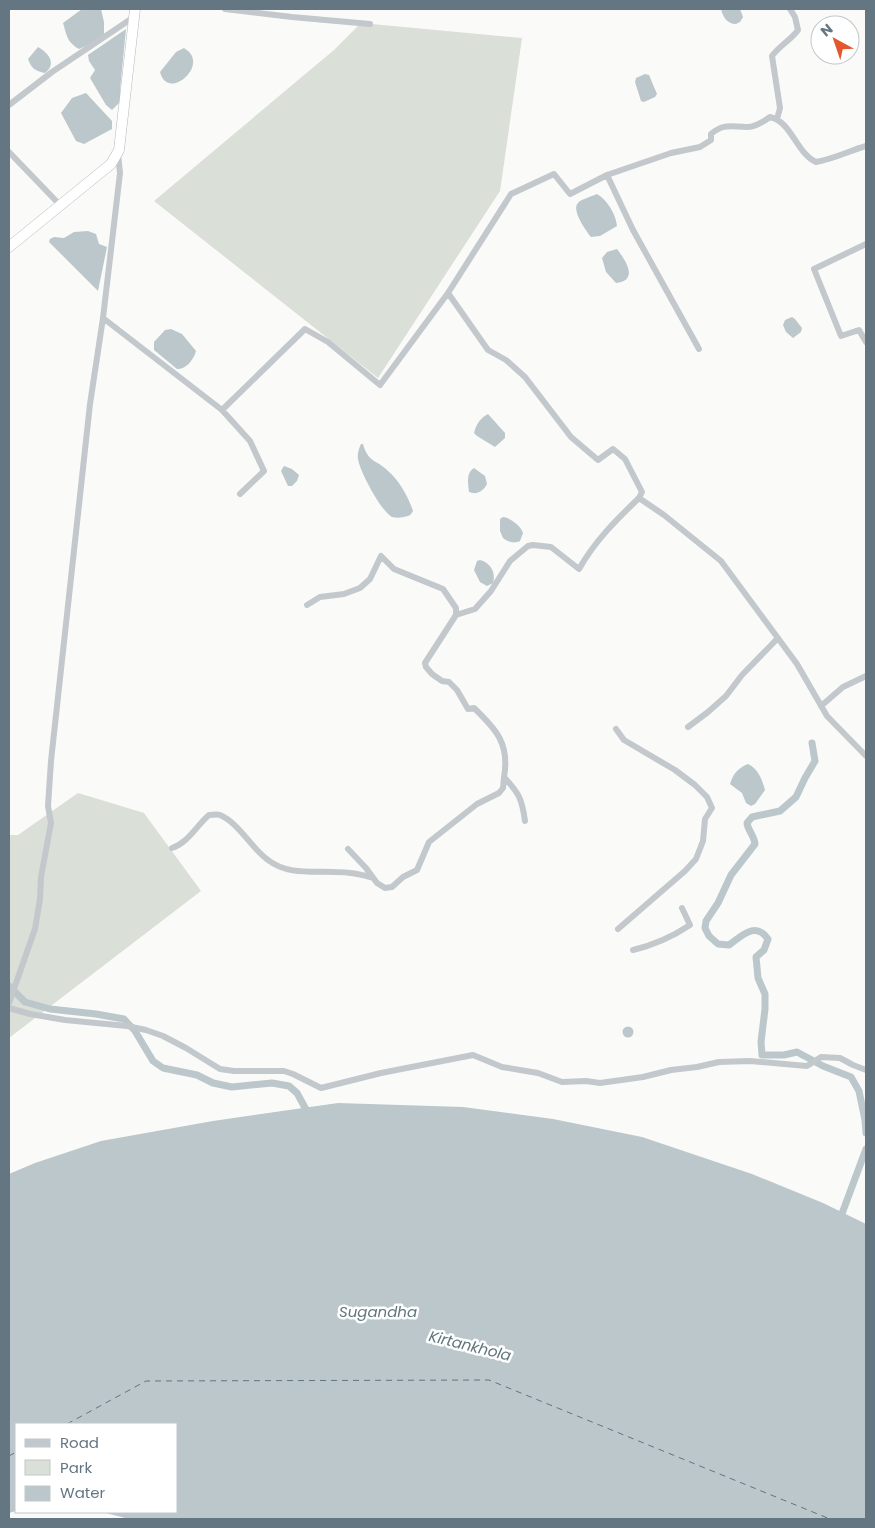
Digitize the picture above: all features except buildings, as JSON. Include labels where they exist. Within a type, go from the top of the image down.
[{"type":"highway","points":[[9,247],[111,164],[118,152],[134,13]]},
{"type":"street","points":[[225,9],[370,24]]},
{"type":"street","points":[[777,119],[780,108],[772,56],[798,30],[795,17],[790,9]]},
{"type":"street","points":[[9,105],[134,13]]},
{"type":"street","points":[[222,410],[305,329],[328,342],[380,385],[448,293],[510,194],[554,174],[570,194],[606,175],[670,153],[700,147],[711,140],[711,134],[717,129],[726,126],[749,127],[770,118],[777,119],[807,156],[816,162],[832,159],[845,152],[866,146]]},
{"type":"street","points":[[9,152],[60,205]]},
{"type":"street","points":[[9,1003],[34,928],[51,823],[48,806],[51,761],[90,404],[103,318],[120,173],[118,152]]},
{"type":"street","points":[[606,175],[633,230],[699,349]]},
{"type":"street","points":[[866,244],[814,269],[841,336],[859,330],[866,342]]},
{"type":"street","points":[[448,293],[488,350],[506,360],[524,377],[571,437],[598,460],[613,449],[625,459],[642,492],[639,498],[611,524],[588,553],[579,569],[551,547],[542,545],[528,546],[510,561],[491,591],[475,609],[456,615]]},
{"type":"street","points":[[103,318],[222,410],[250,441],[264,471],[240,494]]},
{"type":"street","points":[[639,498],[664,515],[722,561],[797,664],[827,716],[866,756]]},
{"type":"street","points":[[307,605],[320,597],[344,594],[360,588],[370,579],[381,556],[394,569],[443,589],[456,608],[456,615],[433,648],[425,663],[426,667],[442,681],[449,682],[457,690],[468,709],[474,708],[493,727],[502,742],[507,764],[503,788],[499,793],[477,804],[430,842],[417,870],[392,887],[385,888],[377,882],[348,849]]},
{"type":"street","points":[[688,726],[726,696],[742,675],[778,638]]},
{"type":"street","points":[[821,706],[843,687],[866,676]]},
{"type":"street","points":[[616,729],[624,740],[675,770],[695,785],[707,797],[712,808],[705,820],[703,841],[696,858],[685,871],[618,929]]},
{"type":"street","points":[[504,777],[516,790],[523,804],[525,821]]},
{"type":"street","points":[[172,848],[184,842],[209,814],[220,815],[232,823],[268,860],[281,867],[296,871],[351,873],[373,878]]},
{"type":"street","points":[[633,950],[652,945],[676,935],[690,925],[682,908]]},
{"type":"street","points":[[9,1008],[65,1020],[127,1026],[146,1030],[163,1036],[186,1048],[220,1069],[284,1072],[293,1074],[322,1088],[381,1073],[473,1055],[502,1067],[538,1073],[562,1082],[586,1081],[600,1083],[719,1062],[750,1060],[807,1066],[821,1057],[840,1058],[866,1070]]},
{"type":"green space","points":[[361,23],[522,38],[500,191],[378,378],[154,201],[334,50]]},
{"type":"green space","points":[[78,793],[144,813],[201,891],[9,1038],[9,835],[18,835]]},
{"type":"water","points":[[82,9],[101,9],[104,34],[93,43],[79,49],[70,41],[63,23]]},
{"type":"water","points":[[721,9],[740,9],[743,17],[736,24],[730,23],[724,17]]},
{"type":"water","points":[[126,29],[120,102],[112,110],[106,105],[90,78],[95,70],[89,61],[88,55]]},
{"type":"water","points":[[38,47],[48,55],[51,62],[49,70],[45,73],[34,69],[28,59]]},
{"type":"water","points":[[184,48],[190,52],[193,60],[189,74],[176,83],[164,80],[160,72],[176,52]]},
{"type":"water","points":[[645,74],[649,75],[657,94],[655,97],[644,102],[641,101],[635,82],[636,78]]},
{"type":"water","points":[[86,93],[112,121],[112,129],[84,144],[76,141],[61,113],[72,98]]},
{"type":"water","points":[[597,194],[610,208],[617,226],[600,236],[591,237],[580,220],[576,206],[581,200]]},
{"type":"water","points":[[88,231],[96,234],[99,244],[107,247],[98,291],[49,242],[54,237],[64,238],[74,232]]},
{"type":"water","points":[[617,249],[627,264],[629,274],[623,281],[616,283],[606,272],[602,258],[607,252]]},
{"type":"water","points":[[792,317],[802,328],[801,332],[793,338],[786,332],[783,325],[785,320]]},
{"type":"water","points":[[171,329],[182,334],[196,351],[189,363],[180,369],[177,369],[154,350],[154,342],[165,330]]},
{"type":"water","points":[[488,414],[505,433],[505,438],[495,447],[474,433],[479,422]]},
{"type":"water","points":[[361,444],[363,444],[367,454],[387,470],[399,483],[413,511],[410,515],[401,518],[392,517],[382,507],[367,481],[358,459]]},
{"type":"water","points":[[284,466],[292,469],[299,475],[297,481],[292,486],[288,486],[281,471]]},
{"type":"water","points":[[474,468],[485,476],[487,484],[477,493],[469,492],[469,475]]},
{"type":"water","points":[[503,517],[518,525],[523,533],[520,541],[511,542],[503,538],[500,531],[500,519]]},
{"type":"water","points":[[480,560],[487,563],[493,572],[493,583],[487,586],[480,582],[474,570],[477,561]]},
{"type":"water","points":[[748,764],[759,775],[765,790],[755,804],[751,806],[746,803],[742,793],[730,784],[736,772]]},
{"type":"water","points":[[628,1026],[634,1032],[628,1038],[622,1032]]},
{"type":"water","name":"Sugandha","points":[[338,1103],[463,1107],[553,1119],[642,1137],[752,1174],[823,1203],[866,1224],[866,1519],[129,1519],[106,1513],[178,1513],[178,1423],[15,1423],[15,1511],[9,1513],[9,1174],[35,1163],[101,1141],[213,1121]]},
{"type":"waterway","points":[[812,743],[815,761],[796,797],[780,811],[752,817],[747,823],[755,844],[731,875],[718,903],[706,921],[705,928],[709,936],[718,944],[729,945],[744,934],[753,931],[758,931],[768,939],[764,950],[756,957],[758,978],[765,994],[761,1042],[762,1055],[784,1055],[797,1052],[823,1066],[851,1077],[859,1091],[866,1133]]},
{"type":"waterway","points":[[9,986],[25,1002],[50,1009],[124,1019],[135,1031],[153,1061],[163,1068],[197,1075],[213,1083],[232,1087],[272,1083],[289,1086],[297,1093],[309,1115]]},
{"type":"waterway","points":[[840,1219],[866,1149]]},
{"type":"ferry route","points":[[69,1423],[146,1381],[489,1380],[830,1519]]},
{"type":"ferry route","points":[[9,1456],[15,1453]]},
{"type":"water label","name":"Kirtankhola","points":[[470,1346]]}]
